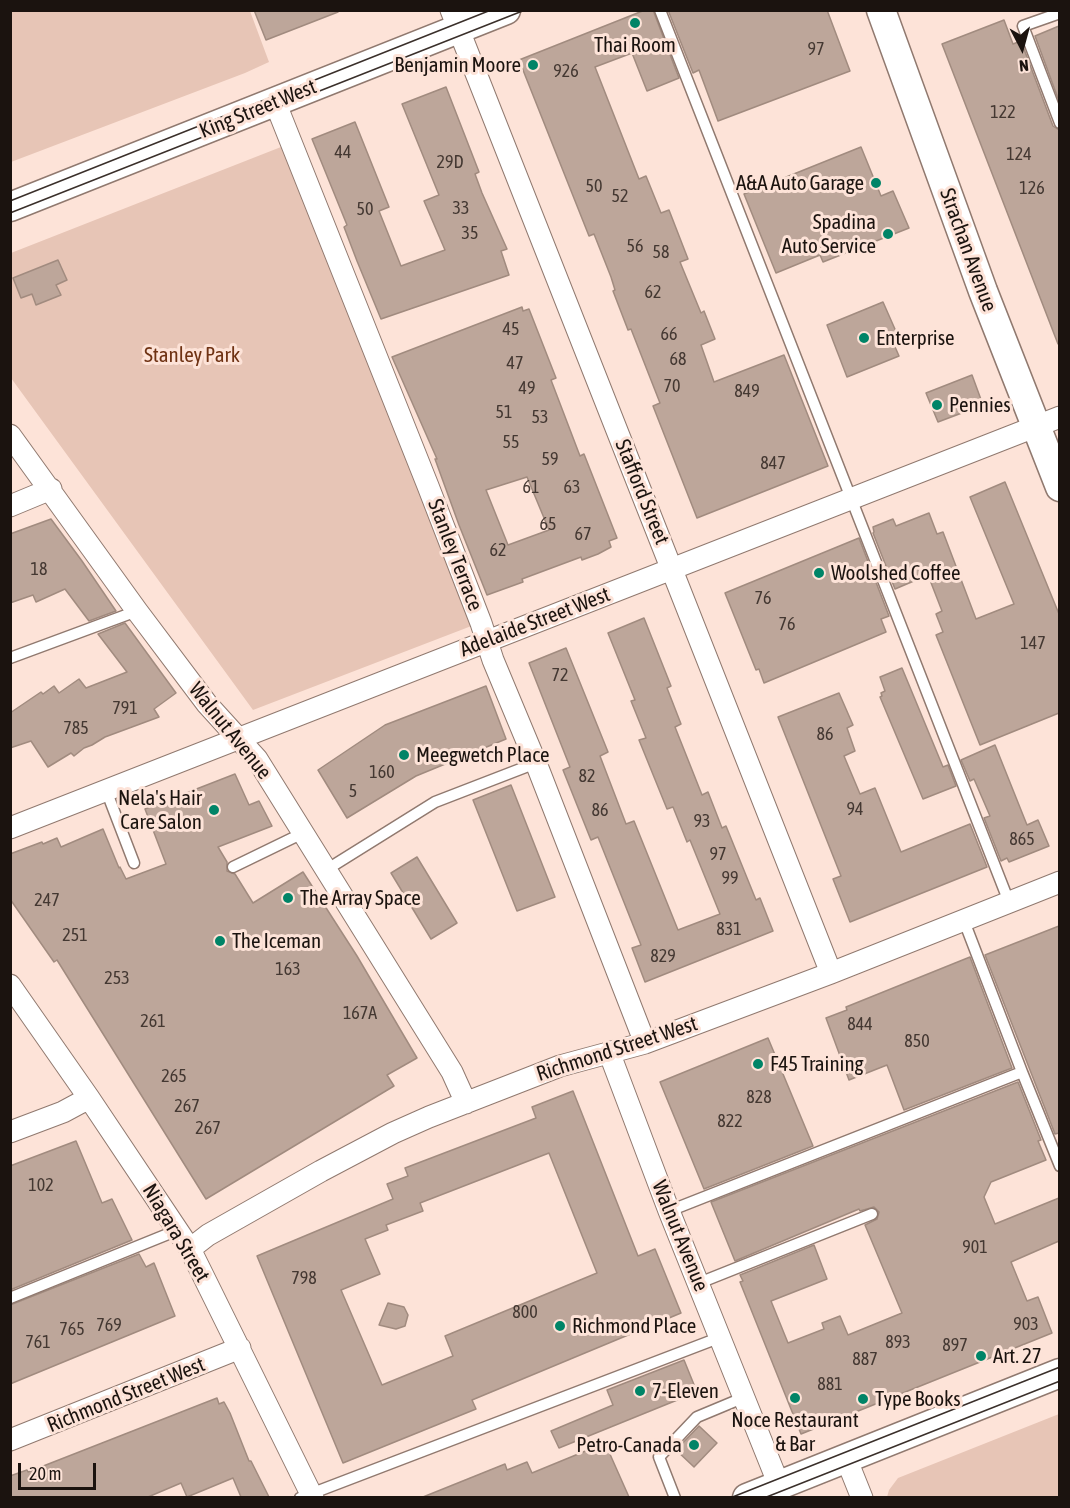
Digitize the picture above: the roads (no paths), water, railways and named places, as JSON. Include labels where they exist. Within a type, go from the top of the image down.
[{"type":"main road","name":"King Street West","points":[[10,207],[275,102],[455,20],[506,10]]},
{"type":"main road","name":"Strachan Avenue","points":[[881,10],[983,291],[1048,422],[1059,487]]},
{"type":"main road","points":[[747,1497],[1059,1373]]},
{"type":"street","name":"Stafford Street","points":[[455,20],[831,973]]},
{"type":"street","name":"Stanley Terrace","points":[[275,102],[424,475],[481,623],[486,642],[536,763],[645,1043]]},
{"type":"street","name":"Adelaide Street West","points":[[10,828],[1048,422]]},
{"type":"street","name":"Walnut Avenue","points":[[10,435],[207,704],[257,759],[453,1071],[465,1103]]},
{"type":"street","points":[[10,506],[51,489]]},
{"type":"street","name":"Richmond Street West","points":[[190,1249],[208,1235],[393,1133],[560,1066],[645,1043],[831,973],[1059,882]]},
{"type":"street","name":"Niagara Street","points":[[10,985],[190,1249],[240,1348],[308,1496]]},
{"type":"street","name":"Walnut Avenue","points":[[609,1052],[669,1211],[779,1485]]},
{"type":"street","points":[[10,1132],[63,1112],[89,1098]]},
{"type":"street","name":"Richmond Street West","points":[[10,1440],[240,1348]]},
{"type":"street","points":[[846,1458],[862,1497]]},
{"type":"lane","points":[[660,10],[1009,902]]},
{"type":"lane","points":[[1059,13],[1023,26],[1059,123]]},
{"type":"lane","points":[[10,658],[137,611]]},
{"type":"lane","points":[[326,870],[435,802],[536,763]]},
{"type":"lane","points":[[106,790],[134,862]]},
{"type":"lane","points":[[233,867],[303,833]]},
{"type":"lane","points":[[964,921],[1059,1167]]},
{"type":"lane","points":[[669,1211],[1022,1072]]},
{"type":"lane","points":[[699,1283],[872,1214]]},
{"type":"lane","points":[[10,1298],[178,1230]]},
{"type":"lane","points":[[308,1496],[721,1337]]},
{"type":"lane","points":[[675,1497],[659,1457],[697,1417],[745,1397]]},
{"type":"tram line","points":[[10,201],[491,10]]},
{"type":"tram line","points":[[10,213],[525,10]]},
{"type":"tram line","points":[[730,1498],[1060,1367]]},
{"type":"tram line","points":[[764,1498],[1060,1381]]},
{"type":"place","name":"Thai Room","points":[[635,23]]},
{"type":"place","name":"Benjamin Moore","points":[[533,65]]},
{"type":"place","name":"A&A Auto Garage","points":[[876,183]]},
{"type":"place","name":"Spadina Auto Service","points":[[888,234]]},
{"type":"place","name":"Enterprise","points":[[864,338]]},
{"type":"place","name":"Pennies","points":[[937,405]]},
{"type":"place","name":"Woolshed Coffee","points":[[819,573]]},
{"type":"place","name":"Meegwetch Place","points":[[404,755]]},
{"type":"place","name":"Nela's Hair Care Salon","points":[[214,810]]},
{"type":"place","name":"The Array Space","points":[[288,898]]},
{"type":"place","name":"The Iceman","points":[[220,941]]},
{"type":"place","name":"F45 Training","points":[[758,1064]]},
{"type":"place","name":"Richmond Place","points":[[560,1326]]},
{"type":"place","name":"Art. 27","points":[[981,1356]]},
{"type":"place","name":"7-Eleven","points":[[640,1391]]},
{"type":"place","name":"Noce Restaurant & Bar","points":[[795,1398]]},
{"type":"place","name":"Type Books","points":[[863,1399]]},
{"type":"place","name":"Petro-Canada","points":[[694,1445]]},
{"type":"park label","name":"Stanley Park","points":[[192,355]]}]
